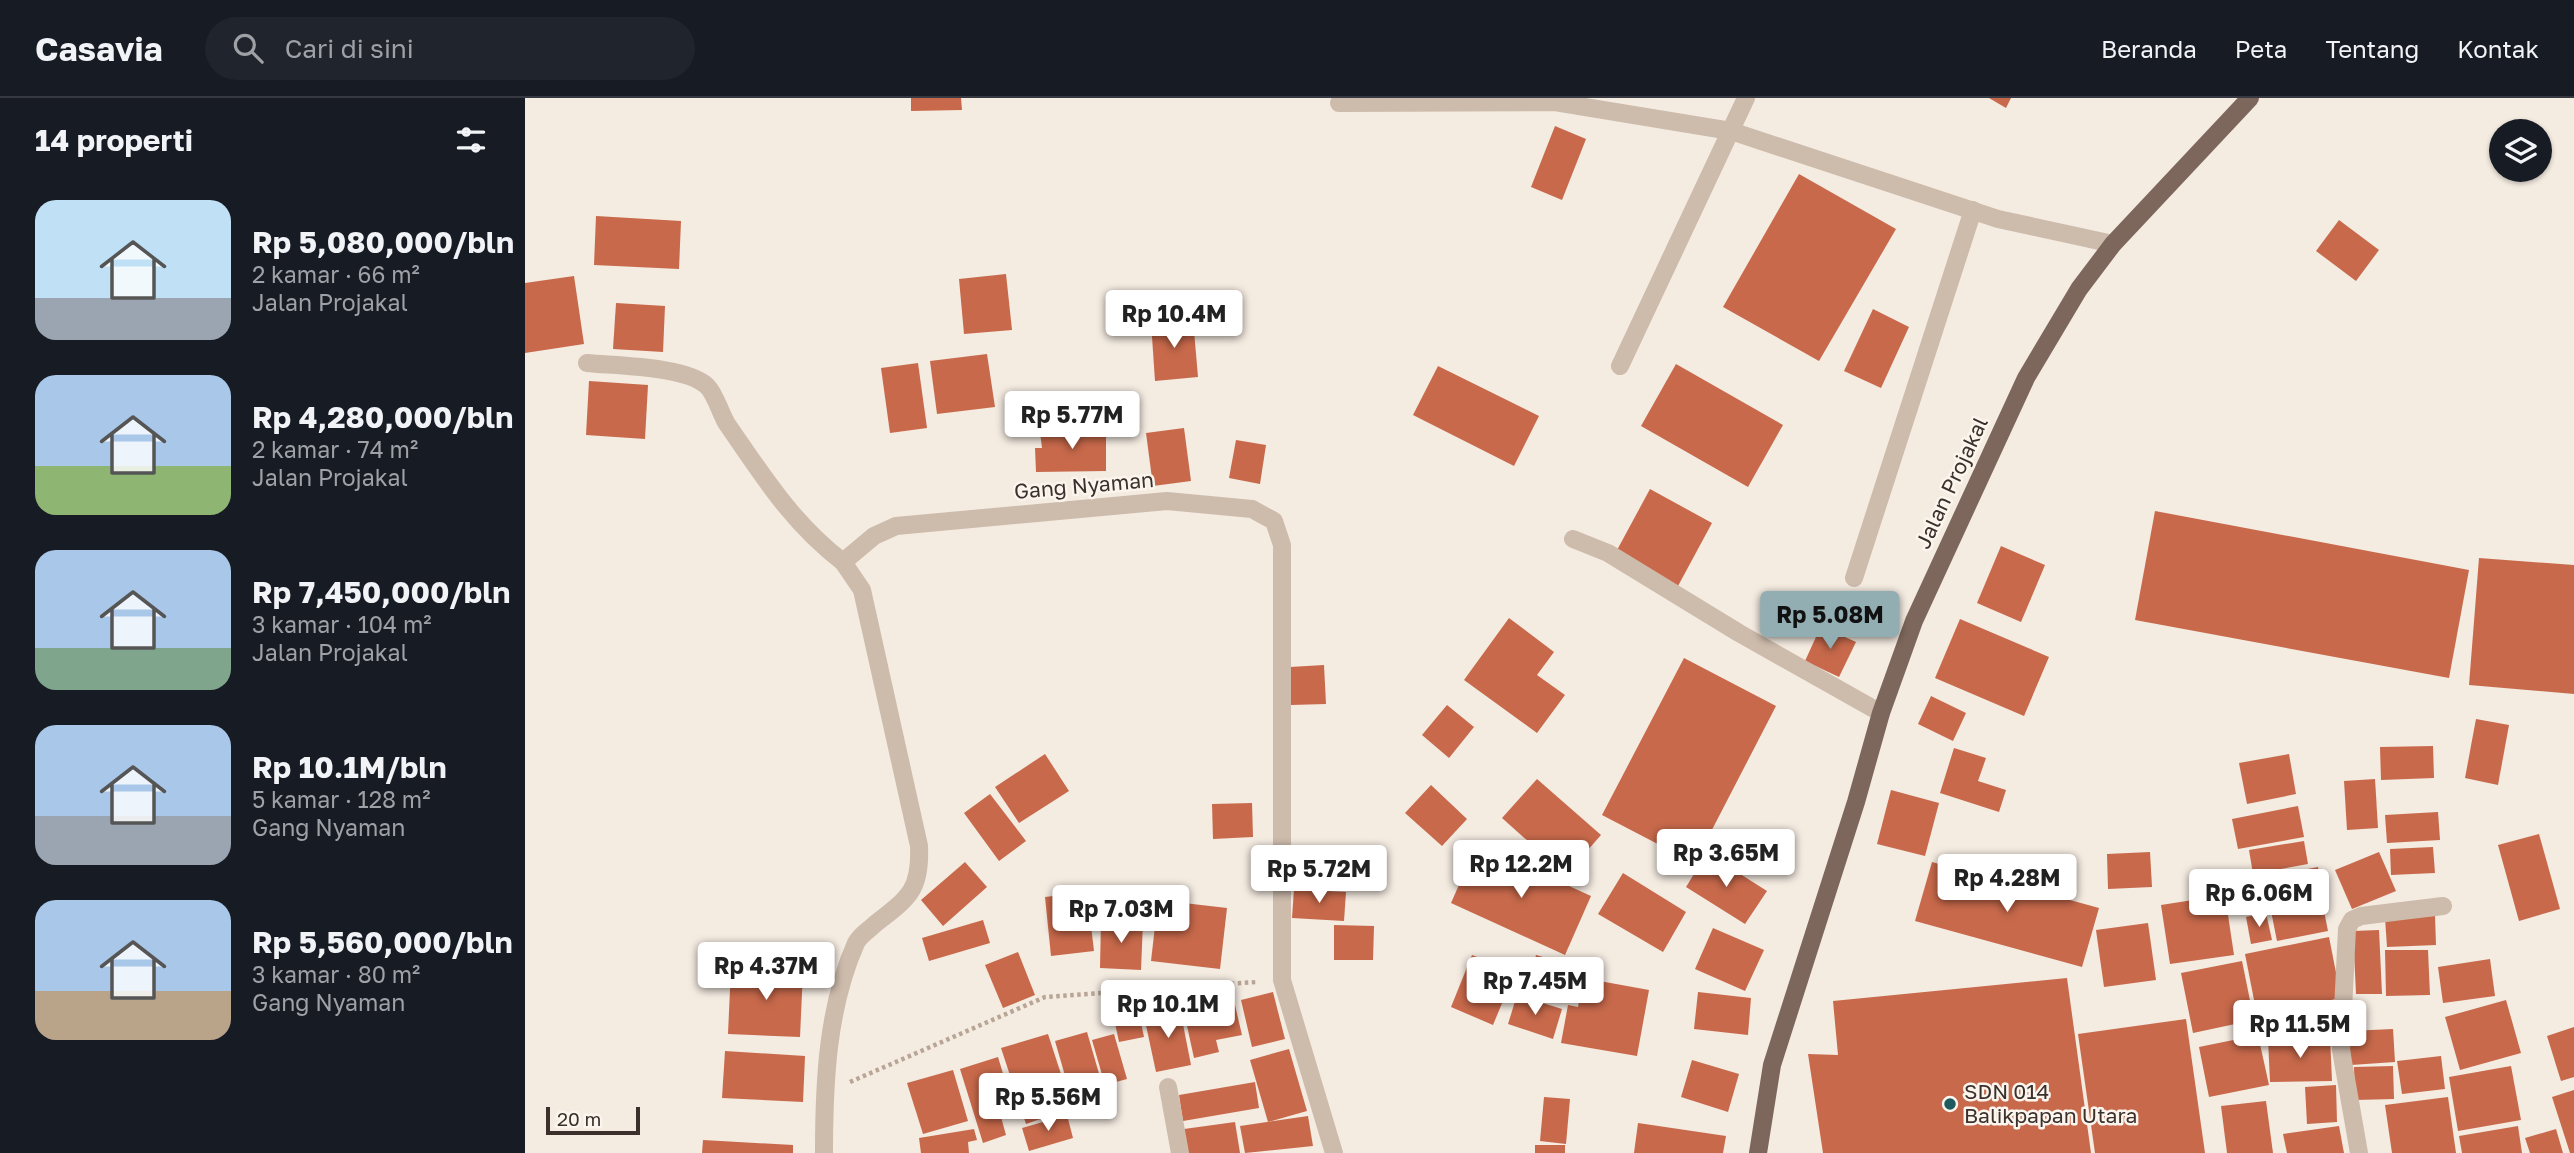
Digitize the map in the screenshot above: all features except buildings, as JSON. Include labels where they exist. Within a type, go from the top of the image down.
[{"type":"main road","name":"Jalan Projakal","points":[[1758,1153],[1772,1065],[1856,802],[1881,713],[1914,621],[2026,378],[2079,289],[2113,244],[2250,98]]},
{"type":"street","points":[[1620,366],[1746,98]]},
{"type":"street","points":[[1339,103],[1555,102],[1731,131],[1973,210],[2113,244]]},
{"type":"street","points":[[1854,578],[1973,210]]},
{"type":"street","points":[[587,363],[685,375],[707,386],[724,419],[783,505],[812,538],[843,562],[862,590],[919,846],[920,872],[912,895],[858,939],[845,975],[826,1061],[824,1153]]},
{"type":"street","name":"Gang Nyaman","points":[[843,562],[874,537],[896,526],[1167,501],[1252,509],[1275,521],[1282,545],[1282,980],[1334,1153]]},
{"type":"street","points":[[1573,539],[1608,553],[1739,633],[1881,713]]},
{"type":"street","points":[[2359,1153],[2341,1050],[2347,929],[2352,920],[2361,916],[2443,906]]},
{"type":"street","points":[[1168,1087],[1179,1153]]},
{"type":"path","points":[[824,1094],[1045,997],[1282,980]]},
{"type":"place","name":"SDN 014 Balikpapan Utara","points":[[1950,1104]]}]
